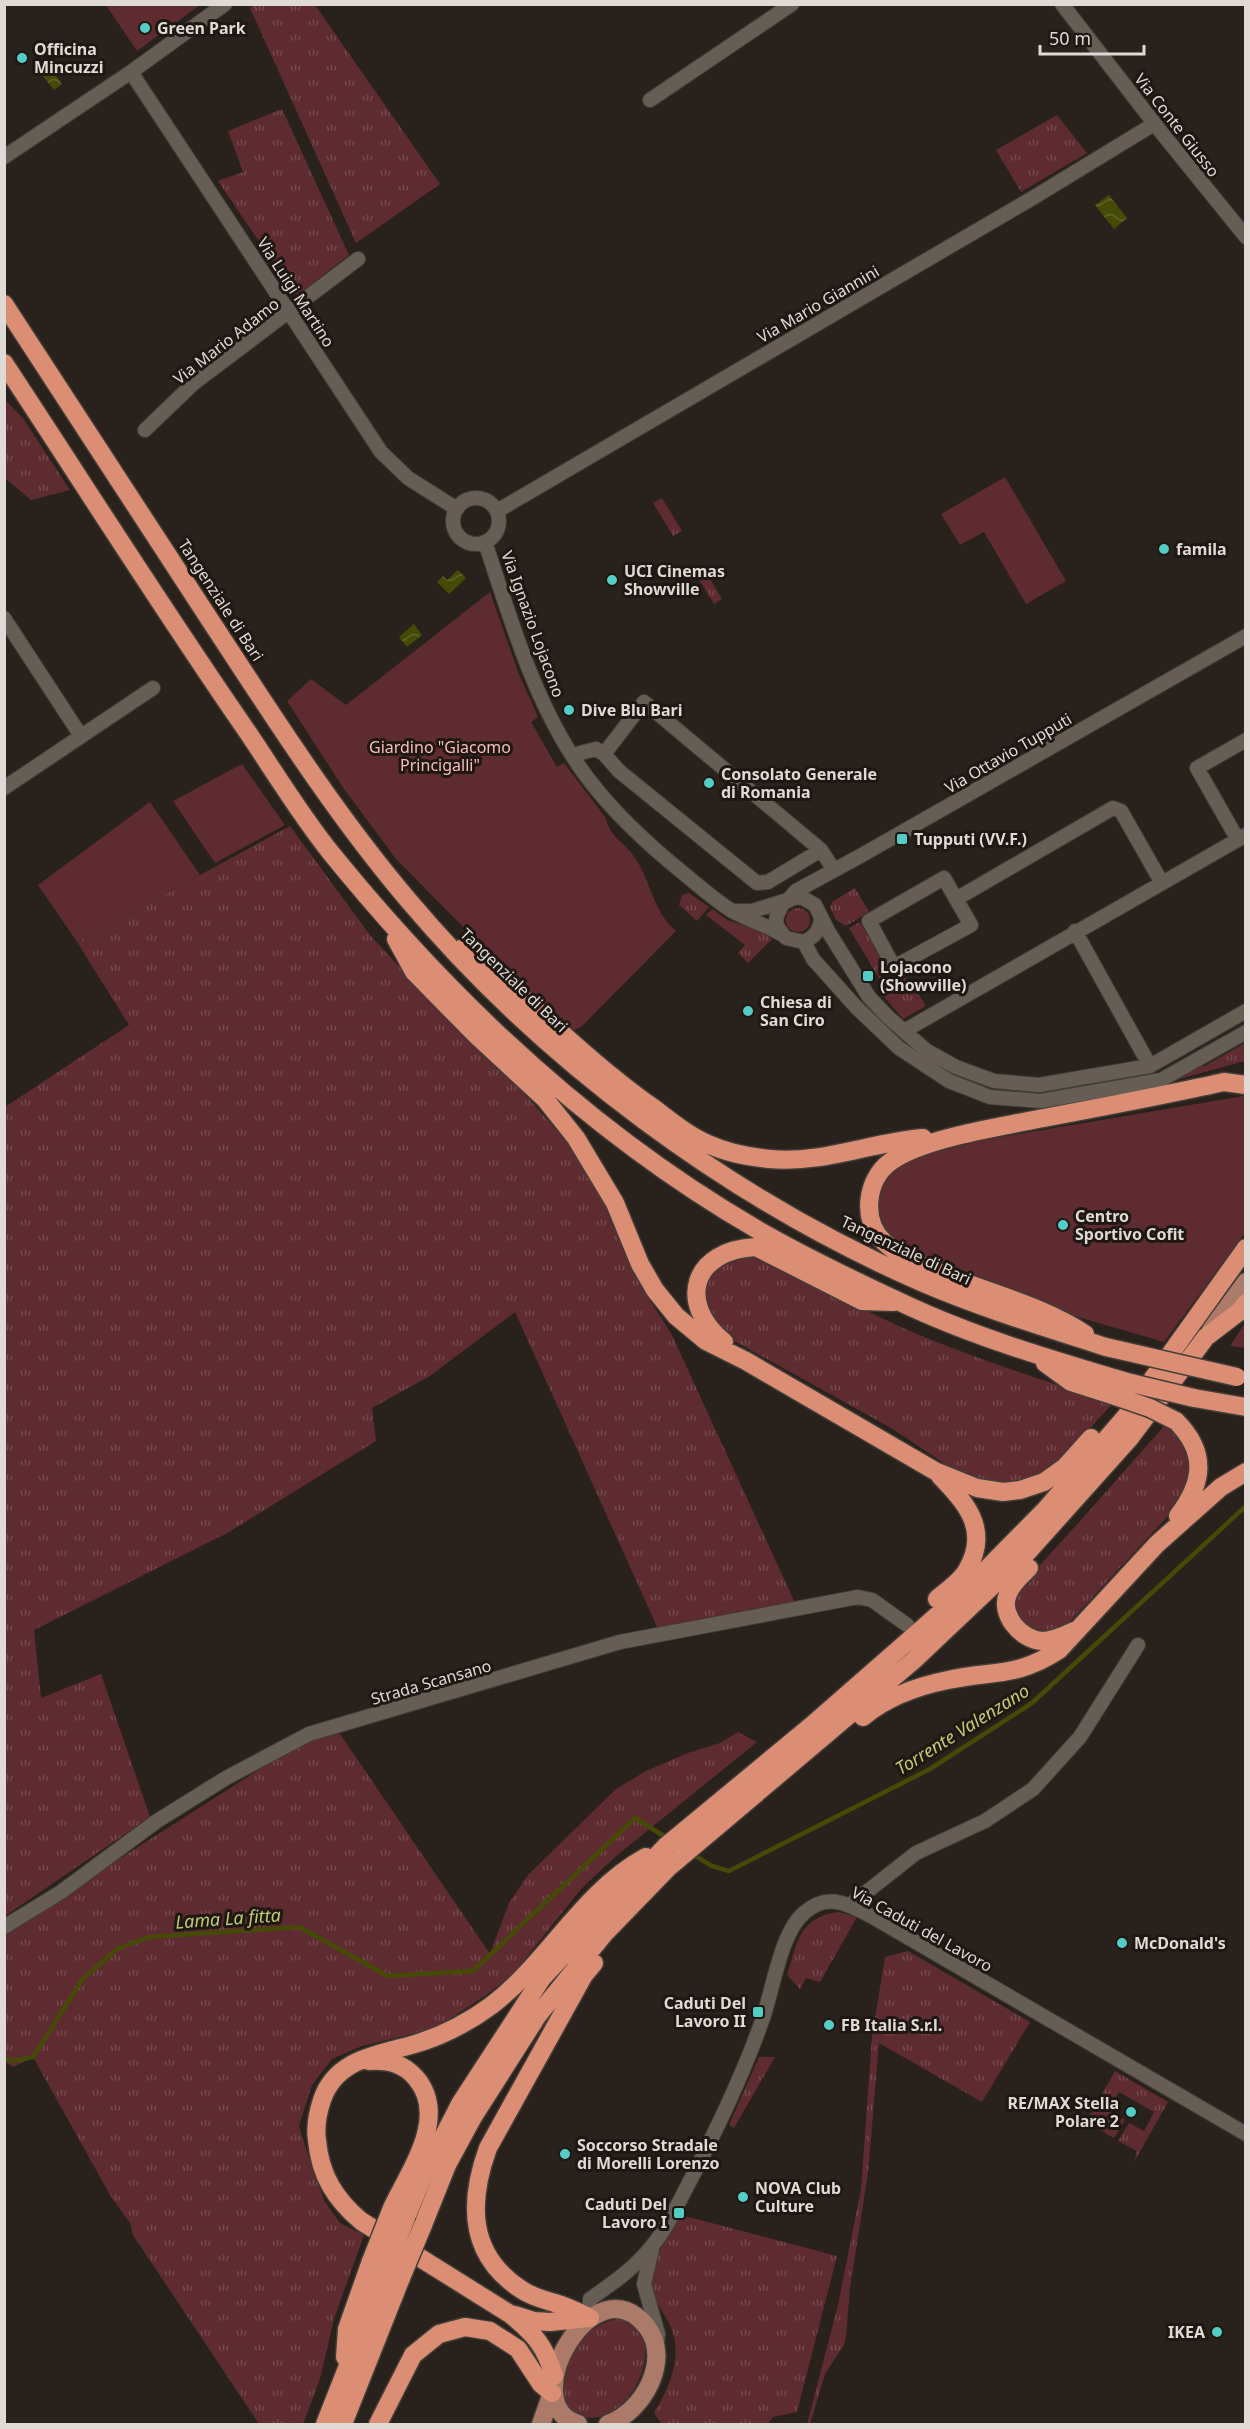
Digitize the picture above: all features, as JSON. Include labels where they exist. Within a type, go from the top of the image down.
[{"type":"highway","name":"Tangenziale di Bari","points":[[4,304],[238,663],[350,829],[411,903],[484,982],[548,1042],[608,1093],[704,1162],[817,1229],[921,1281],[1011,1316],[1106,1347],[1241,1378]]},
{"type":"highway","points":[[4,363],[228,704],[328,849],[382,914],[488,1026],[547,1079],[606,1126],[672,1175],[759,1230],[899,1302],[1123,1389],[1150,1408],[1176,1421],[1189,1434],[1196,1450],[1199,1467],[1196,1485],[1189,1502],[1157,1544]]},
{"type":"highway","points":[[411,903],[490,968],[594,1062],[650,1106],[709,1145],[734,1153],[771,1159],[806,1159],[919,1138],[961,1135]]},
{"type":"highway","points":[[382,914],[414,972],[477,1036],[545,1099],[576,1138],[615,1203],[640,1264],[655,1290],[676,1316],[706,1341],[746,1361],[935,1471],[977,1488],[1003,1492],[1020,1490],[1044,1482],[1065,1467],[1100,1428],[1126,1416]]},
{"type":"highway","points":[[1106,1347],[1062,1319],[938,1272],[896,1253],[881,1240],[869,1211],[869,1195],[875,1179],[890,1162],[909,1152],[961,1135],[1224,1082],[1245,1085]]},
{"type":"highway","points":[[746,1361],[712,1332],[700,1315],[696,1298],[698,1280],[721,1254],[737,1248],[756,1247],[862,1301],[899,1302]]},
{"type":"highway","points":[[399,2211],[424,2174],[460,2104],[542,1978],[666,1846],[811,1726],[932,1620],[1045,1510],[1126,1416],[1245,1248]]},
{"type":"highway","points":[[325,2424],[343,2378],[347,2329],[386,2269],[423,2225],[447,2166],[473,2117],[538,2015],[604,1934],[663,1872],[954,1624],[1025,1555],[1129,1439],[1206,1337],[1240,1311],[1245,1303]]},
{"type":"highway","points":[[1123,1389],[1245,1407]]},
{"type":"highway","points":[[1075,1630],[1053,1640],[1039,1641],[1023,1635],[1012,1623],[1006,1608],[1007,1595],[1014,1583],[1109,1481],[1129,1439]]},
{"type":"highway","points":[[852,1689],[880,1653],[907,1625],[966,1571],[974,1552],[977,1534],[972,1514],[961,1498],[935,1471]]},
{"type":"highway","points":[[777,1775],[826,1748],[882,1703],[925,1685],[950,1679],[1002,1674],[1025,1669],[1059,1650],[1075,1630],[1157,1544],[1221,1487],[1245,1472]]},
{"type":"highway","points":[[378,2424],[413,2355],[439,2334],[465,2327],[490,2331],[518,2349],[541,2384],[553,2384],[543,2345],[510,2313],[361,2221],[334,2195],[323,2174],[316,2134],[325,2090],[339,2071],[356,2061],[438,2035],[464,2024],[492,2005],[523,1977],[603,1887],[636,1863],[666,1846]]},
{"type":"highway","points":[[590,2318],[568,2307],[540,2300],[522,2291],[493,2263],[482,2243],[476,2223],[474,2202],[478,2176],[488,2148],[584,1975],[646,1899],[663,1872]]},
{"type":"highway","points":[[343,2424],[386,2269],[399,2211],[425,2138],[429,2104],[422,2085],[408,2069],[387,2060],[356,2061]]},
{"type":"highway","points":[[568,2307],[590,2299]]},
{"type":"highway","points":[[510,2313],[534,2321],[550,2322],[590,2318]]},
{"type":"main road","points":[[1224,1082],[1245,1075]]},
{"type":"main road","points":[[1206,1337],[1245,1282]]},
{"type":"main road","points":[[541,2424],[562,2355],[572,2338],[590,2318],[601,2311],[618,2309],[634,2314],[652,2334],[657,2349],[655,2367],[649,2385],[630,2410],[609,2424]]},
{"type":"main road","points":[[553,2384],[560,2411],[573,2423],[578,2424]]},
{"type":"street","points":[[4,157],[131,72],[225,4]]},
{"type":"street","points":[[650,100],[792,4]]},
{"type":"street","name":"Via Conte Giusso","points":[[1062,4],[1245,237]]},
{"type":"street","name":"Via Luigi Martino","points":[[131,72],[381,452],[408,478],[457,508]]},
{"type":"street","name":"Via Mario Giannini","points":[[497,511],[1031,199],[1154,124]]},
{"type":"street","name":"Via Mario Adamo","points":[[145,430],[194,383],[358,259]]},
{"type":"street","points":[[476,498],[491,503],[497,511],[499,518],[497,530],[486,542],[472,543],[462,538],[454,525],[457,508],[466,500],[476,498]]},
{"type":"street","name":"Via Ignazio Lojacono","points":[[486,542],[538,691],[549,716],[573,757],[613,809],[645,841],[733,911],[781,934]]},
{"type":"street","points":[[4,618],[81,736]]},
{"type":"street","name":"Via Ottavio Tupputi","points":[[789,900],[796,891],[1245,636]]},
{"type":"street","points":[[4,788],[153,688]]},
{"type":"street","points":[[604,754],[644,702],[821,850],[834,870],[820,888],[818,930],[804,942],[792,941],[781,934],[778,928],[779,909],[789,900]]},
{"type":"street","points":[[904,1031],[1241,838],[1197,768],[1245,740]]},
{"type":"street","points":[[573,757],[596,749],[604,754],[619,771],[757,883],[768,882],[821,850]]},
{"type":"street","points":[[956,899],[1113,808],[1121,811],[1162,883]]},
{"type":"street","points":[[944,878],[956,899],[970,925],[894,967],[869,921],[944,878]]},
{"type":"street","points":[[733,911],[752,911],[803,898],[818,911],[868,997],[927,1051],[956,1067],[994,1082],[1039,1085],[1150,1065],[1245,1011]]},
{"type":"street","points":[[1075,931],[1150,1065]]},
{"type":"street","points":[[804,942],[813,959],[857,1008],[899,1048],[941,1077],[990,1097],[1041,1101],[1161,1080],[1245,1032]]},
{"type":"street","name":"Strada Scansano","points":[[4,1927],[61,1892],[158,1821],[226,1778],[309,1734],[620,1642],[858,1597],[872,1600],[907,1625]]},
{"type":"street","points":[[850,1905],[916,1852],[985,1821],[1033,1789],[1080,1737],[1138,1645]]},
{"type":"street","name":"Via Caduti del Lavoro","points":[[653,2245],[688,2185],[732,2096],[763,2019],[787,1941],[794,1926],[803,1913],[817,1904],[833,1900],[850,1905],[1245,2134]]},
{"type":"street","points":[[590,2318],[590,2299],[626,2274],[653,2245]]},
{"type":"street","points":[[653,2245],[644,2284],[658,2334],[657,2349]]},
{"type":"street","points":[[609,2424],[618,2424]]},
{"type":"green space","name":"Green Park","points":[[106,5],[200,5],[137,51]]},
{"type":"green space","points":[[254,5],[315,5],[440,184],[356,243],[250,8]]},
{"type":"green space","points":[[282,109],[349,255],[296,296],[218,181],[243,172],[228,131]]},
{"type":"green space","points":[[1057,115],[1087,153],[1021,192],[996,150]]},
{"type":"green space","points":[[5,400],[23,418],[70,490],[31,500],[5,478]]},
{"type":"green space","points":[[1005,477],[1066,581],[1026,604],[984,532],[960,545],[941,514]]},
{"type":"green space","points":[[662,498],[682,531],[673,536],[653,503]]},
{"type":"green space","points":[[702,566],[722,599],[714,604],[694,571]]},
{"type":"green space","name":"Giardino \"Giacomo Princigalli\"","points":[[490,592],[519,674],[538,717],[531,722],[557,767],[564,763],[606,818],[613,834],[633,855],[662,914],[676,931],[581,1027],[568,1033],[396,859],[344,789],[287,701],[311,679],[346,705]]},
{"type":"green space","points":[[242,764],[285,825],[215,863],[173,801]]},
{"type":"green space","points":[[150,802],[200,875],[77,942],[38,885]]},
{"type":"green space","points":[[290,826],[370,935],[440,1011],[507,1074],[583,1160],[606,1202],[649,1299],[671,1333],[796,1605],[658,1629],[515,1312],[430,1376],[372,1408],[376,1441],[229,1532],[34,1630],[41,1698],[101,1674],[150,1817],[5,1916],[5,1107],[129,1025],[77,942]]},
{"type":"green space","points":[[855,888],[869,912],[846,926],[836,920],[830,907],[832,902]]},
{"type":"green space","points":[[689,893],[709,907],[697,921],[679,905],[682,895]]},
{"type":"green space","points":[[798,908],[806,912],[810,920],[806,928],[798,932],[790,928],[786,920],[790,912]]},
{"type":"green space","points":[[712,909],[727,920],[760,931],[772,939],[748,963],[738,953],[745,945],[706,915]]},
{"type":"green space","points":[[860,922],[890,974],[880,980],[849,928]]},
{"type":"green space","points":[[902,972],[913,992],[916,990],[926,1006],[903,1019],[880,992],[880,984]]},
{"type":"green space","points":[[1245,1043],[1245,1061],[1165,1083],[1202,1065],[1203,1067]]},
{"type":"green space","name":"Centro Sportivo Cofit","points":[[1245,1096],[1245,1233],[1164,1342],[1064,1313],[965,1276],[890,1240],[878,1218],[876,1196],[887,1175],[911,1158],[983,1140]]},
{"type":"green space","points":[[759,1254],[853,1304],[910,1331],[985,1360],[1113,1403],[1065,1456],[1041,1474],[1027,1481],[994,1484],[962,1475],[891,1428],[729,1338],[715,1326],[704,1300],[708,1276],[724,1260]]},
{"type":"green space","points":[[1245,1323],[1245,1348],[1230,1346]]},
{"type":"green space","points":[[1165,1425],[1175,1431],[1188,1450],[1192,1473],[1177,1506],[1063,1629],[1053,1633],[1034,1633],[1020,1622],[1014,1604],[1019,1588]]},
{"type":"green space","points":[[338,1731],[490,1954],[509,1903],[528,1875],[616,1789],[646,1771],[688,1753],[720,1743],[738,1732],[757,1742],[615,1857],[581,1889],[513,1974],[486,1995],[436,2028],[362,2046],[332,2059],[312,2085],[299,2126],[313,2171],[325,2202],[340,2223],[364,2235],[334,2319],[320,2379],[303,2424],[259,2424],[133,2235],[130,2223],[110,2195],[33,2057],[13,2067],[5,2062],[5,1932],[310,1737]]},
{"type":"green space","points":[[838,1912],[857,1917],[820,1982],[806,1978],[800,1989],[787,1975],[797,1942],[807,1926],[815,1919]]},
{"type":"green space","points":[[908,1951],[1030,2022],[982,2102],[879,2043],[868,2173],[850,2288],[846,2336],[844,2345],[825,2374],[810,2424],[807,2424],[838,2305],[861,2189],[872,2037],[885,1957]]},
{"type":"green space","points":[[759,2057],[775,2057],[734,2128],[729,2125]]},
{"type":"green space","points":[[1115,2071],[1168,2102],[1134,2162],[1137,2151],[1118,2141],[1129,2123],[1144,2131],[1154,2112],[1119,2092],[1108,2111],[1125,2120],[1114,2138],[1086,2122]]},
{"type":"green space","points":[[681,2215],[837,2256],[797,2412],[773,2417],[768,2424],[662,2424],[655,2415],[674,2368],[675,2346],[669,2323],[658,2305],[651,2286],[652,2268]]},
{"type":"green space","points":[[618,2319],[635,2326],[643,2339],[645,2356],[641,2375],[631,2393],[618,2407],[602,2416],[584,2417],[573,2412],[566,2404],[564,2380],[567,2367],[585,2336],[600,2325]]},
{"type":"water","points":[[50,68],[62,84],[54,90],[41,74]]},
{"type":"water","points":[[1109,195],[1127,218],[1114,229],[1095,205]]},
{"type":"water","points":[[458,570],[466,578],[449,594],[437,582],[443,576],[447,580]]},
{"type":"water","points":[[414,624],[422,635],[407,647],[399,637]]},
{"type":"waterway","name":"Torrente Valenzano","points":[[692,1854],[712,1866],[729,1871],[930,1769],[1032,1703],[1246,1506]]},
{"type":"waterway","name":"Lama La fitta","points":[[4,2058],[12,2061],[33,2057],[82,1980],[117,1949],[149,1937],[299,1927],[388,1976],[473,1971],[635,1818],[667,1838]]},
{"type":"place","name":"Green Park","points":[[145,28]]},
{"type":"place","name":"Officina Mincuzzi","points":[[22,58]]},
{"type":"place","name":"famila","points":[[1164,549]]},
{"type":"place","name":"UCI Cinemas Showville","points":[[612,580]]},
{"type":"place","name":"Dive Blu Bari","points":[[569,710]]},
{"type":"place","name":"Consolato Generale di Romania","points":[[709,783]]},
{"type":"place","name":"Tupputi (VV.F.)","points":[[902,839]]},
{"type":"place","name":"Lojacono (Showville)","points":[[868,976]]},
{"type":"place","name":"Chiesa di San Ciro","points":[[748,1011]]},
{"type":"place","name":"Centro Sportivo Cofit","points":[[1063,1225]]},
{"type":"place","name":"McDonald's","points":[[1122,1943]]},
{"type":"place","name":"Caduti Del Lavoro II","points":[[758,2012]]},
{"type":"place","name":"FB Italia S.r.l.","points":[[829,2025]]},
{"type":"place","name":"RE/MAX Stella Polare 2","points":[[1131,2112]]},
{"type":"place","name":"Soccorso Stradale di Morelli Lorenzo","points":[[565,2154]]},
{"type":"place","name":"NOVA Club Culture","points":[[743,2197]]},
{"type":"place","name":"Caduti Del Lavoro I","points":[[679,2213]]},
{"type":"place","name":"IKEA","points":[[1217,2332]]}]
